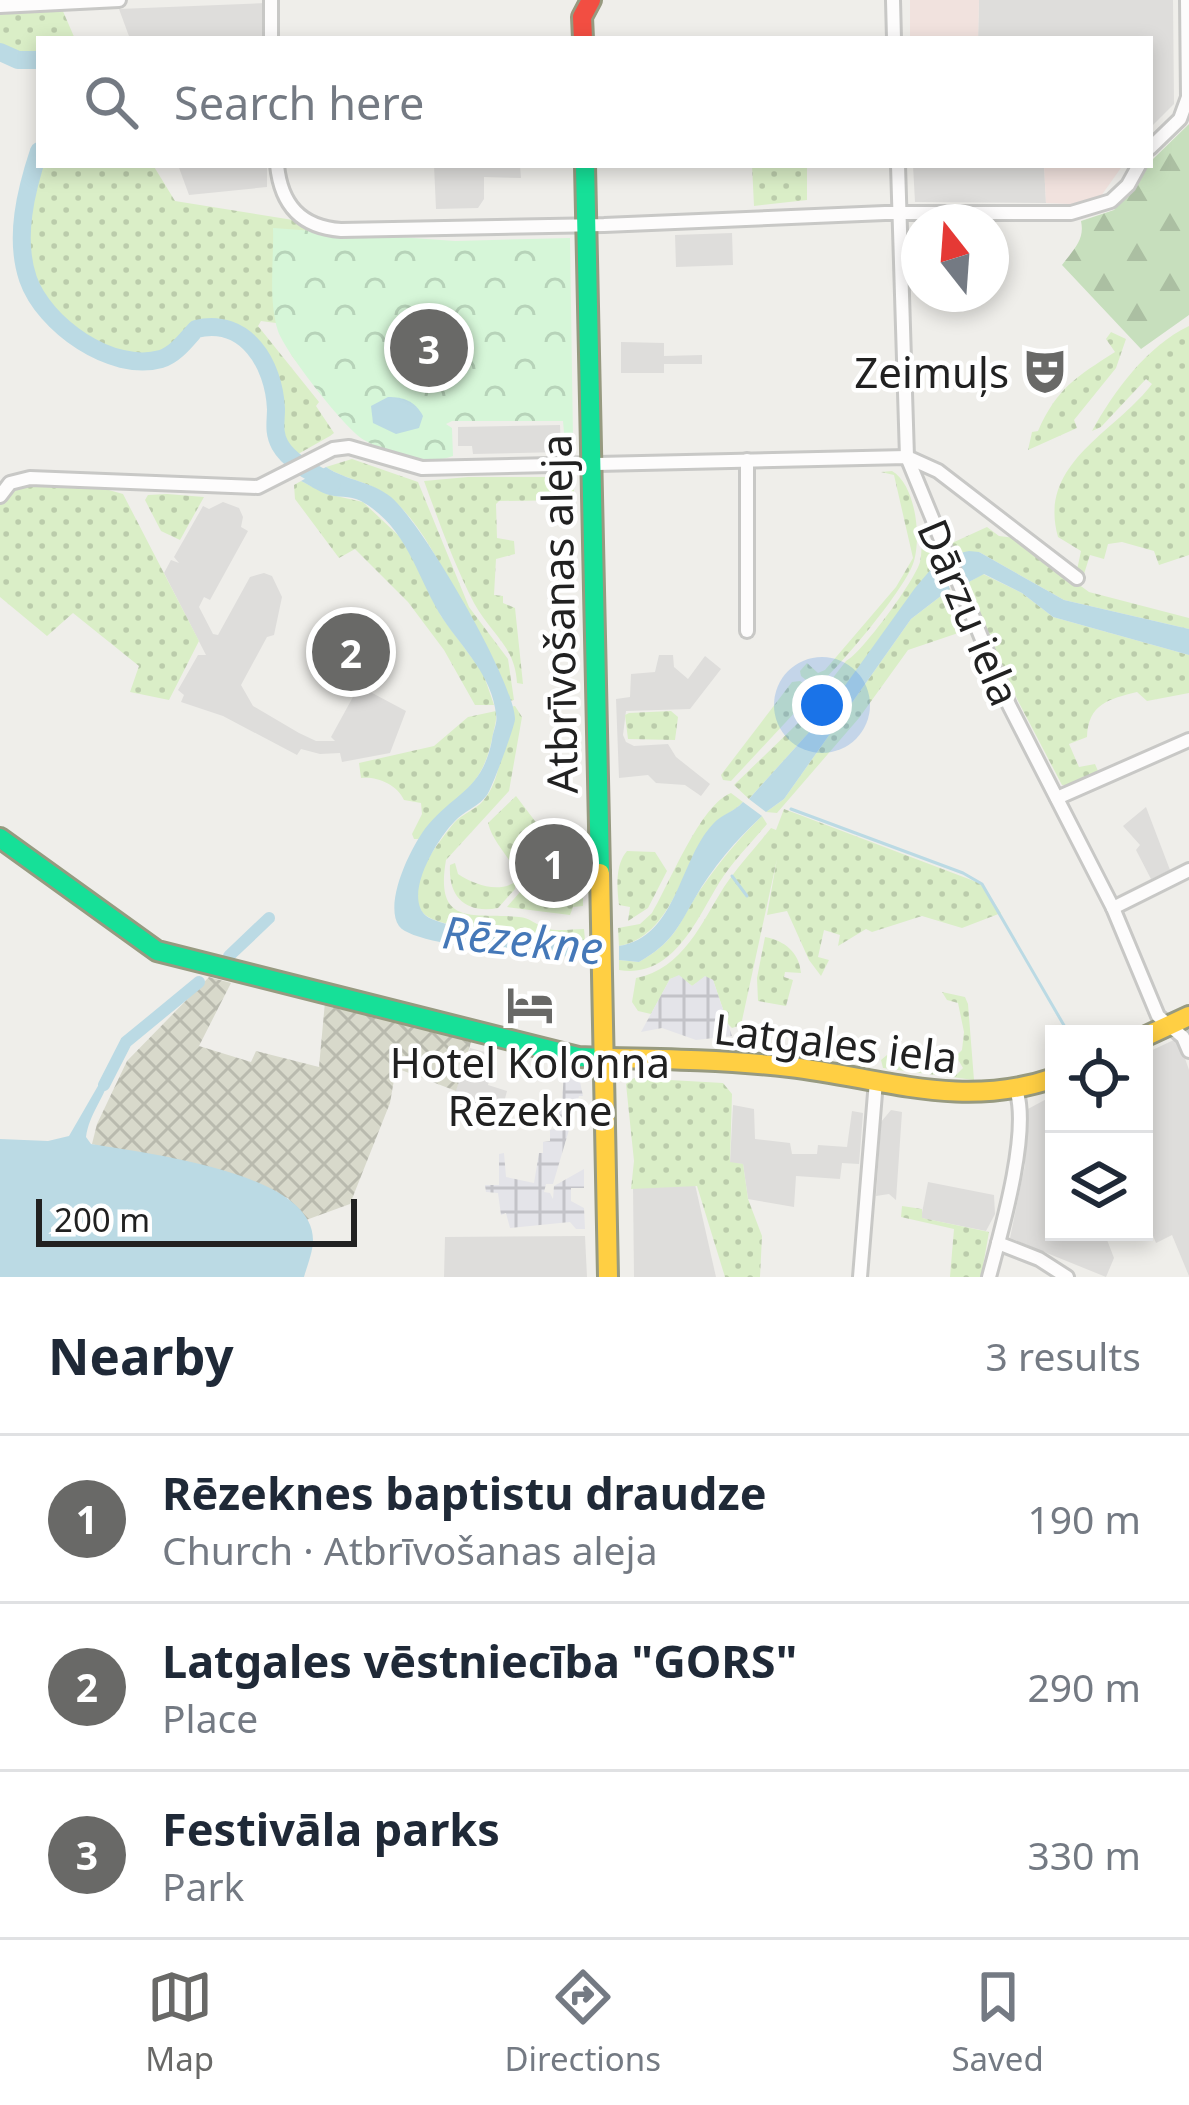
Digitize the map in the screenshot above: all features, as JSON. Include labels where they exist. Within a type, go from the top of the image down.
[{"type":"main road","points":[[582,6],[583,36]]},
{"type":"main road","name":"Atbrīvošanas aleja","points":[[585,168],[608,1277]]},
{"type":"main road","name":"Latgales iela","points":[[0,838],[157,951],[578,1057],[765,1064],[941,1092],[1017,1093],[1045,1082]]},
{"type":"main road","points":[[0,850],[27,858]]},
{"type":"main road","points":[[1153,1033],[1189,1016]]},
{"type":"street","points":[[0,6],[119,0]]},
{"type":"street","points":[[271,0],[272,36]]},
{"type":"street","points":[[892,0],[894,36]]},
{"type":"street","points":[[1153,145],[1187,110],[1186,0]]},
{"type":"street","points":[[278,168],[286,202],[313,224],[341,230],[1071,213],[1111,201],[1137,168]]},
{"type":"street","name":"Dārzu iela","points":[[898,168],[908,458],[1009,706],[1113,908],[1157,1014],[1184,1036],[1189,1051]]},
{"type":"street","points":[[0,496],[10,483],[30,478],[258,488],[333,449],[349,447],[422,468],[908,458],[924,462],[1077,578]]},
{"type":"street","points":[[747,460],[747,632]]},
{"type":"street","points":[[923,502],[931,483],[947,479]]},
{"type":"street","points":[[1057,798],[1189,740]]},
{"type":"street","points":[[1113,908],[1189,870]]},
{"type":"street","points":[[860,1277],[876,1079]]},
{"type":"street","points":[[989,1277],[1014,1168],[1021,1108],[1017,1093]]},
{"type":"street","points":[[998,1243],[1039,1259],[1067,1277]]},
{"type":"shaded area","points":[[910,0],[979,0],[978,36],[910,36]]},
{"type":"shaded area","points":[[979,0],[1173,0],[1174,104],[1153,125],[1153,36],[978,36]]},
{"type":"shaded area","points":[[266,3],[266,36],[129,36],[119,9]]},
{"type":"shaded area","points":[[179,168],[267,168],[267,187],[189,195]]},
{"type":"shaded area","points":[[434,168],[520,168],[521,178],[484,177],[484,199],[478,208],[436,209]]},
{"type":"shaded area","points":[[913,168],[1044,168],[1046,203],[915,202]]},
{"type":"shaded area","points":[[1044,168],[1121,168],[1101,196],[1071,204],[1046,203]]},
{"type":"shaded area","points":[[732,233],[733,265],[676,267],[675,235]]},
{"type":"shaded area","points":[[621,342],[664,343],[664,356],[702,355],[702,364],[664,364],[664,373],[621,373]]},
{"type":"shaded area","points":[[560,425],[561,452],[473,454],[472,446],[458,446],[458,427]]},
{"type":"shaded area","points":[[223,502],[239,508],[241,527],[248,531],[210,600],[204,597],[199,607],[213,634],[218,635],[250,577],[272,576],[282,597],[274,635],[267,637],[241,685],[253,706],[316,741],[335,741],[331,737],[359,686],[406,711],[390,753],[342,762],[340,753],[301,749],[297,755],[223,716],[181,702],[184,695],[178,690],[198,655],[206,655],[164,573],[171,560],[179,563],[174,557],[203,506],[209,509]]},
{"type":"shaded area","points":[[659,655],[673,655],[674,667],[688,679],[705,656],[721,669],[690,709],[626,711],[623,735],[634,746],[668,744],[676,757],[710,784],[701,796],[685,785],[656,783],[648,775],[619,778],[616,699],[630,697],[631,674],[655,672]]},
{"type":"shaded area","points":[[1146,807],[1170,870],[1151,879],[1136,850],[1140,845],[1123,826]]},
{"type":"shaded area","points":[[679,975],[692,986],[705,976],[713,980],[732,1036],[696,1040],[662,1028],[641,1032],[670,979]]},
{"type":"shaded area","points":[[209,977],[231,983],[199,1046],[251,1062],[256,1051],[319,1067],[325,1002],[473,1036],[456,1091],[396,1068],[390,1103],[350,1204],[306,1220],[288,1198],[92,1144],[127,1061]]},
{"type":"shaded area","points":[[1178,1038],[1189,1070],[1189,1276],[1172,1235],[1156,1243],[1153,1236],[1153,1050]]},
{"type":"shaded area","points":[[470,1048],[496,1055],[488,1085],[507,1091],[499,1121],[451,1104]]},
{"type":"shaded area","points":[[564,1069],[579,1077],[583,1096],[579,1096],[553,1184],[546,1184],[544,1192],[553,1199],[554,1186],[584,1169],[584,1188],[571,1188],[571,1201],[584,1208],[585,1229],[576,1229],[570,1222],[510,1228],[506,1213],[501,1215],[498,1193],[486,1192],[485,1185],[499,1185],[499,1154],[504,1153],[506,1177],[534,1183],[543,1142],[550,1141],[554,1129],[554,1106],[562,1106]]},
{"type":"shaded area","points":[[1045,1100],[1045,1241],[1107,1241],[1114,1258],[1106,1277],[1010,1238],[1025,1165],[1026,1110]]},
{"type":"shaded area","points":[[733,1105],[754,1109],[755,1139],[790,1143],[792,1154],[817,1154],[818,1145],[847,1147],[852,1111],[863,1113],[859,1164],[842,1163],[840,1179],[796,1176],[794,1207],[748,1199],[743,1164],[730,1163]]},
{"type":"shaded area","points":[[891,1110],[902,1112],[896,1200],[889,1194],[876,1196],[881,1122]]},
{"type":"shaded area","points":[[694,1180],[716,1277],[634,1277],[633,1185]]},
{"type":"shaded area","points":[[928,1182],[994,1195],[995,1214],[986,1231],[921,1218]]},
{"type":"shaded area","points":[[585,1236],[587,1277],[444,1277],[445,1237]]},
{"type":"green space","points":[[0,7],[62,9],[74,36],[36,36],[36,60],[18,60],[0,52]]},
{"type":"green space","points":[[1189,124],[1189,315],[1141,349],[1062,265],[1080,239],[1081,221],[1114,210],[1146,168],[1153,168],[1153,159]]},
{"type":"green space","points":[[37,168],[155,168],[175,201],[293,220],[327,235],[333,408],[292,356],[276,323],[261,321],[258,326],[319,402],[316,406],[334,433],[291,458],[277,430],[265,367],[248,340],[236,333],[199,331],[166,356],[143,361],[106,350],[68,327],[29,277],[22,247]]},
{"type":"green space","points":[[752,168],[807,168],[807,200],[754,206]]},
{"type":"green space","points":[[273,228],[455,241],[570,238],[573,439],[564,433],[563,421],[452,421],[446,424],[452,428],[453,456],[433,460],[364,440],[317,390],[278,331],[272,293]]},
{"type":"green space","points":[[1189,326],[1189,555],[1159,565],[1154,551],[1122,542],[1108,544],[1104,559],[1090,555],[1084,574],[1077,570],[1081,551],[1058,537],[1054,511],[1059,489],[1083,451],[1152,384],[1146,379],[1092,431],[1121,385],[1159,345]]},
{"type":"green space","points":[[1111,332],[1126,339],[1116,368],[1074,420],[1077,428],[1028,450],[1032,432],[1038,431],[1060,394],[1115,352],[1106,339]]},
{"type":"green space","points":[[352,459],[418,482],[469,607],[508,659],[514,700],[509,701],[491,658],[411,519],[384,493],[326,467]]},
{"type":"green space","points":[[892,471],[900,478],[912,500],[917,527],[913,564],[869,629],[816,688],[800,671],[807,663],[818,673],[825,670],[896,587],[913,558],[894,475],[881,472]]},
{"type":"green space","points":[[559,477],[574,490],[574,500],[496,504],[497,538],[514,541],[515,554],[496,559],[494,595],[503,596],[503,603],[515,608],[523,684],[517,683],[507,650],[467,588],[424,481]]},
{"type":"green space","points":[[301,481],[327,494],[363,502],[399,536],[441,616],[483,673],[494,705],[475,705],[444,650],[408,602],[355,549],[339,558],[295,499],[294,485]]},
{"type":"green space","points":[[84,483],[123,494],[199,641],[169,700],[130,692],[139,666],[73,613],[47,636],[0,597],[0,505],[16,485]]},
{"type":"green space","points":[[148,495],[204,497],[180,540],[161,531],[145,500]]},
{"type":"green space","points":[[923,524],[938,561],[930,574],[821,719],[749,799],[734,785],[797,724],[909,584],[920,562]]},
{"type":"green space","points":[[987,527],[999,536],[1015,538],[1089,592],[1189,618],[1189,629],[1064,600],[979,552],[955,554],[952,543]]},
{"type":"green space","points":[[983,574],[1022,593],[1053,617],[1189,655],[1189,693],[1147,701],[1137,692],[1102,705],[1091,717],[1087,737],[1069,744],[1079,767],[1095,764],[1098,771],[1062,785],[1017,699],[967,583]]},
{"type":"green space","points":[[950,589],[967,630],[908,650],[859,718],[777,813],[766,812],[784,799],[911,619]]},
{"type":"green space","points":[[800,681],[811,695],[731,781],[723,780],[721,775],[792,682]]},
{"type":"green space","points":[[515,706],[522,717],[509,791],[446,860],[446,897],[452,907],[474,915],[523,918],[550,929],[584,929],[585,940],[451,925],[423,913],[418,902],[419,878],[432,853],[454,823],[480,804],[491,789],[511,723],[510,707]]},
{"type":"green space","points":[[496,711],[487,758],[479,773],[414,839],[421,803],[404,800],[386,782],[361,778],[359,763],[434,746],[468,717]]},
{"type":"green space","points":[[671,711],[678,717],[675,740],[628,739],[625,715]]},
{"type":"green space","points":[[731,793],[743,802],[712,826],[664,914],[637,940],[619,946],[618,928],[640,924],[652,913],[697,828],[719,800]]},
{"type":"green space","points":[[516,796],[538,825],[572,832],[571,846],[533,846],[527,852],[527,877],[543,870],[544,879],[564,878],[564,870],[572,872],[572,861],[583,868],[583,906],[573,907],[570,915],[507,907],[520,892],[519,882],[488,823]]},
{"type":"green space","points":[[784,809],[982,884],[1001,913],[962,928],[922,916],[872,932],[866,929],[838,946],[840,935],[824,930],[818,957],[829,960],[821,976],[787,911],[767,915],[777,859],[741,1025],[732,1028],[728,1024],[713,980],[706,977],[692,986],[679,976],[670,979],[651,1014],[638,1011],[632,1002],[636,978],[679,954],[735,872],[771,828],[776,830]]},
{"type":"green space","points":[[762,816],[767,824],[724,875],[692,929],[669,956],[638,970],[619,970],[619,960],[639,962],[670,938],[714,870]]},
{"type":"green space","points":[[627,851],[655,852],[667,871],[648,908],[628,921],[630,907],[619,905],[617,884]]},
{"type":"green space","points":[[455,863],[458,874],[472,881],[494,887],[515,882],[515,889],[498,908],[468,905],[452,886],[450,865]]},
{"type":"green space","points":[[765,937],[790,949],[800,966],[801,973],[785,972],[784,977],[793,980],[786,1006],[758,1001]]},
{"type":"green space","points":[[942,992],[965,997],[968,1004],[974,1080],[883,1068],[881,1060],[887,1055],[907,1071],[921,1067],[936,1073],[940,1068],[956,1075],[963,1068],[956,1056],[962,1050],[964,1032],[958,1003],[947,1000]]},
{"type":"green space","points":[[634,1078],[723,1083],[732,1094],[730,1162],[743,1164],[748,1199],[762,1236],[760,1277],[725,1277],[697,1186],[631,1189],[634,1161],[626,1084]]},
{"type":"green space","points":[[902,1206],[922,1209],[922,1218],[989,1232],[981,1277],[950,1277],[954,1229],[901,1217]]},
{"type":"water","points":[[388,397],[416,407],[423,416],[419,428],[396,434],[373,423],[371,406]]},
{"type":"water","points":[[326,467],[383,492],[405,512],[484,638],[511,699],[515,719],[487,795],[458,818],[427,863],[418,892],[424,914],[474,929],[585,940],[585,958],[456,945],[410,934],[399,926],[395,903],[408,859],[428,825],[482,770],[496,714],[483,675],[443,619],[390,525],[361,501],[326,494],[301,481]]},
{"type":"water","points":[[979,552],[1064,600],[1189,629],[1189,655],[1053,617],[1022,593],[984,574],[967,583],[955,554]]},
{"type":"water","points":[[938,561],[950,589],[911,619],[784,799],[766,812],[749,799],[821,719]]},
{"type":"water","points":[[743,802],[762,816],[717,865],[673,934],[639,962],[619,960],[619,946],[638,940],[665,913],[713,824]]},
{"type":"water","points":[[106,1072],[111,1074],[86,1137],[91,1144],[221,1170],[285,1197],[306,1216],[313,1240],[304,1277],[0,1277],[0,1139],[48,1141],[69,1136]]},
{"type":"waterway","name":"Rēzekne","points":[[0,52],[18,60],[36,60]]},
{"type":"waterway","name":"Rēzekne","points":[[36,162],[26,198],[22,247],[28,279],[49,313],[82,342],[122,359],[161,359],[196,329],[214,327],[243,337],[270,376],[280,445],[296,463],[332,483]]},
{"type":"waterway","points":[[791,809],[982,884],[1064,1025]]},
{"type":"waterway","points":[[732,876],[747,896]]},
{"type":"waterway","points":[[229,956],[269,918]]},
{"type":"waterway","points":[[104,1085],[126,1042],[199,982]]},
{"type":"traffic: fast","points":[[585,168],[600,873]]},
{"type":"traffic: fast","points":[[0,838],[157,951],[578,1057],[606,1058]]},
{"type":"traffic: slow","points":[[600,873],[608,1277]]},
{"type":"traffic: slow","points":[[1153,1033],[1189,1016]]},
{"type":"traffic: slow","points":[[606,1058],[767,1065],[954,1091],[987,1091],[1045,1080]]},
{"type":"traffic: jam","points":[[583,36],[582,17],[591,0]]},
{"type":"place","name":"Festivāla parks","points":[[429,348]]},
{"type":"place","name":"Zeimuļs","points":[[1045,371]]},
{"type":"place","name":"Latgales vēstniecība \"GORS\"","points":[[351,652]]},
{"type":"place","name":"Rēzeknes baptistu draudze","points":[[554,863]]},
{"type":"place","name":"Hotel Kolonna Rēzekne","points":[[530,1005]]}]
